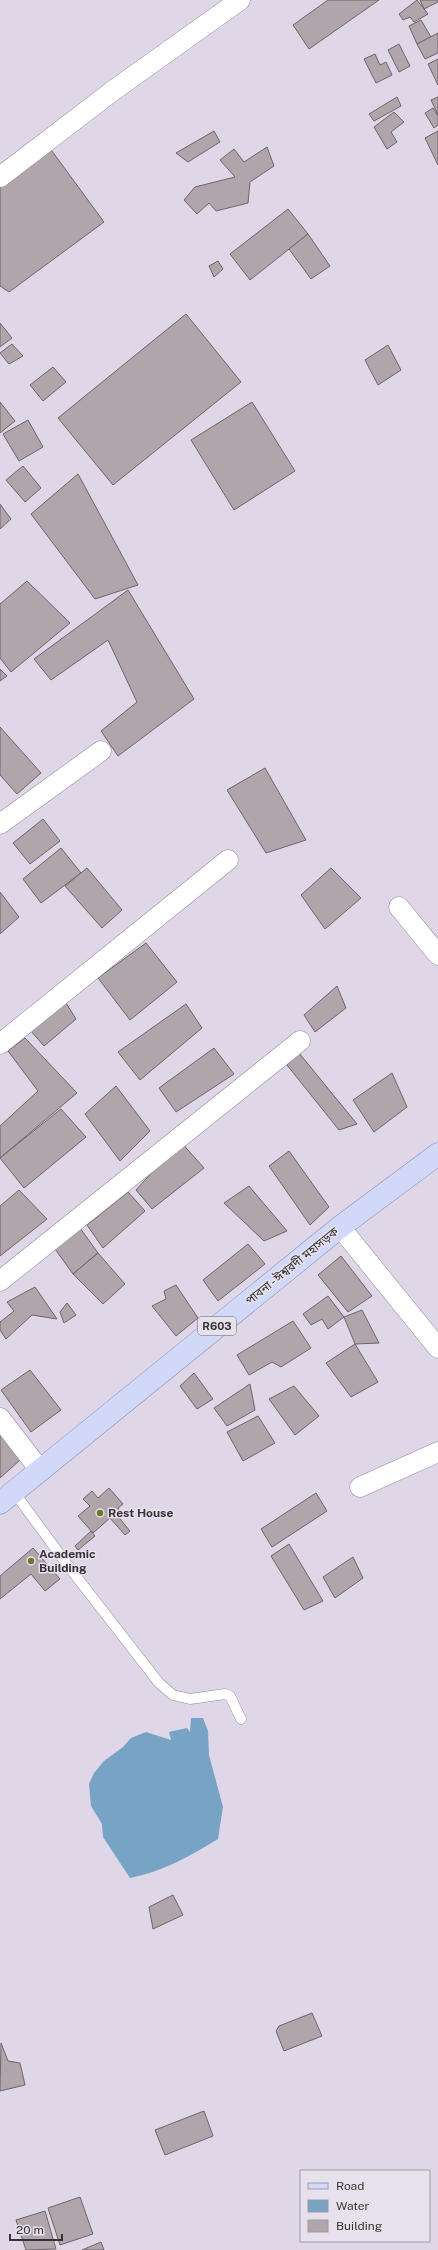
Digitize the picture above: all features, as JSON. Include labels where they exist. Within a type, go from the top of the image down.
[{"type":"main road","name":"পাবনা - ঈশ্বরদী মহাসড়ক","points":[[7,1497],[340,1227],[438,1154]]},
{"type":"street","points":[[0,177],[114,90],[240,0]]},
{"type":"street","points":[[0,824],[102,751]]},
{"type":"street","points":[[0,1044],[228,860]]},
{"type":"street","points":[[399,908],[438,955]]},
{"type":"street","points":[[0,1281],[300,1041]]},
{"type":"street","points":[[340,1227],[438,1348]]},
{"type":"street","points":[[0,1418],[40,1470]]},
{"type":"street","points":[[360,1488],[438,1452]]},
{"type":"lane","points":[[7,1497],[72,1571],[159,1682],[173,1695],[190,1698],[225,1694],[230,1696],[240,1719]]},
{"type":"shaded area","points":[[0,0],[438,0],[438,2250],[0,2250]]},
{"type":"water","points":[[191,1718],[203,1718],[208,1731],[209,1755],[223,1807],[218,1839],[165,1868],[130,1878],[103,1837],[102,1824],[91,1806],[89,1784],[94,1773],[104,1761],[123,1747],[131,1738],[146,1732],[171,1740],[169,1732],[187,1728],[190,1732]]},
{"type":"building","points":[[328,0],[379,0],[309,49],[293,25]]},
{"type":"building","points":[[417,0],[428,14],[414,22],[410,17],[403,20],[399,14]]},
{"type":"building","points":[[420,0],[438,0],[438,2],[424,9]]},
{"type":"building","points":[[421,20],[431,37],[417,44],[409,26]]},
{"type":"building","points":[[438,33],[438,53],[425,59],[417,44]]},
{"type":"building","points":[[399,44],[410,66],[399,72],[388,50]]},
{"type":"building","points":[[375,54],[380,65],[386,62],[392,75],[376,83],[364,59]]},
{"type":"building","points":[[438,59],[438,85],[428,64]]},
{"type":"building","points":[[397,97],[401,106],[374,121],[369,114]]},
{"type":"building","points":[[438,97],[438,115],[431,100]]},
{"type":"building","points":[[433,108],[438,116],[438,125],[434,128],[425,113]]},
{"type":"building","points":[[394,112],[404,122],[391,132],[397,142],[387,149],[374,127]]},
{"type":"building","points":[[214,131],[220,142],[188,162],[176,153]]},
{"type":"building","points":[[438,131],[438,165],[425,138]]},
{"type":"building","points":[[49,147],[104,222],[9,292],[0,286],[0,183]]},
{"type":"building","points":[[267,147],[274,166],[250,182],[248,203],[216,211],[209,203],[197,214],[184,200],[195,187],[235,177],[220,160],[234,149],[244,162]]},
{"type":"building","points":[[288,209],[308,234],[250,280],[230,254]]},
{"type":"building","points":[[308,234],[330,266],[311,279],[289,249]]},
{"type":"building","points":[[218,261],[223,269],[214,277],[209,266]]},
{"type":"building","points":[[186,314],[241,382],[113,485],[58,418]]},
{"type":"building","points":[[0,323],[12,338],[0,347]]},
{"type":"building","points":[[12,344],[23,356],[9,364],[0,353]]},
{"type":"building","points":[[388,345],[401,370],[378,385],[365,360]]},
{"type":"building","points":[[53,367],[66,382],[43,401],[30,385]]},
{"type":"building","points":[[0,402],[15,421],[0,433]]},
{"type":"building","points":[[252,402],[295,471],[234,510],[191,440]]},
{"type":"building","points":[[28,420],[43,447],[19,461],[3,434]]},
{"type":"building","points":[[23,466],[41,488],[25,502],[6,480]]},
{"type":"building","points":[[78,474],[138,585],[95,599],[31,514]]},
{"type":"building","points":[[0,504],[11,519],[0,529]]},
{"type":"building","points":[[27,581],[70,623],[11,672],[0,658],[0,604]]},
{"type":"building","points":[[128,590],[194,699],[118,756],[101,731],[137,702],[108,640],[51,680],[34,659]]},
{"type":"building","points":[[0,669],[7,676],[0,681]]},
{"type":"building","points":[[0,727],[41,773],[17,794],[0,775]]},
{"type":"building","points":[[265,768],[306,840],[266,853],[227,790]]},
{"type":"building","points":[[43,819],[60,841],[30,864],[13,843]]},
{"type":"building","points":[[61,848],[81,873],[41,903],[23,879]]},
{"type":"building","points":[[87,868],[122,910],[102,928],[65,886]]},
{"type":"building","points":[[331,868],[361,898],[325,929],[301,895]]},
{"type":"building","points":[[0,892],[19,917],[0,934]]},
{"type":"building","points":[[146,943],[177,982],[130,1020],[98,978]]},
{"type":"building","points":[[337,986],[346,1008],[315,1032],[304,1015]]},
{"type":"building","points":[[66,1003],[76,1019],[44,1046],[30,1030]]},
{"type":"building","points":[[186,1004],[202,1028],[140,1080],[118,1052]]},
{"type":"building","points":[[25,1038],[77,1093],[0,1158],[0,1126],[38,1091],[8,1051]]},
{"type":"building","points":[[214,1048],[234,1074],[176,1112],[159,1088]]},
{"type":"building","points":[[299,1053],[357,1124],[339,1130],[287,1065]]},
{"type":"building","points":[[392,1073],[407,1107],[374,1132],[353,1100]]},
{"type":"building","points":[[116,1086],[150,1131],[120,1161],[85,1114]]},
{"type":"building","points":[[61,1109],[86,1137],[24,1188],[0,1158]]},
{"type":"building","points":[[180,1141],[204,1168],[152,1209],[136,1190]]},
{"type":"building","points":[[289,1151],[329,1207],[310,1225],[269,1166]]},
{"type":"building","points":[[249,1186],[287,1231],[264,1241],[224,1203]]},
{"type":"building","points":[[19,1190],[47,1219],[0,1256],[0,1206]]},
{"type":"building","points":[[128,1192],[145,1211],[103,1248],[87,1225]]},
{"type":"building","points":[[80,1228],[98,1253],[73,1274],[55,1249]]},
{"type":"building","points":[[248,1244],[265,1264],[218,1301],[203,1280]]},
{"type":"building","points":[[98,1253],[125,1284],[103,1304],[73,1274]]},
{"type":"building","points":[[341,1256],[372,1296],[348,1312],[318,1275]]},
{"type":"building","points":[[176,1285],[198,1318],[176,1336],[152,1306],[166,1299],[164,1291]]},
{"type":"building","points":[[35,1287],[57,1319],[32,1315],[6,1339],[0,1330],[0,1322],[14,1311],[7,1302]]},
{"type":"building","points":[[328,1296],[344,1317],[328,1329],[322,1319],[311,1325],[303,1314]]},
{"type":"building","points":[[67,1303],[76,1315],[64,1323],[60,1312]]},
{"type":"building","points":[[362,1310],[379,1343],[355,1344],[344,1317]]},
{"type":"building","points":[[293,1321],[311,1348],[281,1367],[272,1362],[249,1375],[237,1355]]},
{"type":"building","points":[[355,1344],[378,1382],[351,1397],[326,1363]]},
{"type":"building","points":[[30,1370],[61,1410],[31,1432],[1,1390]]},
{"type":"building","points":[[194,1373],[213,1399],[197,1409],[180,1386]]},
{"type":"building","points":[[250,1384],[255,1410],[227,1426],[214,1408]]},
{"type":"building","points":[[294,1386],[319,1416],[295,1435],[269,1399]]},
{"type":"building","points":[[258,1416],[275,1443],[243,1461],[227,1432]]},
{"type":"building","points":[[0,1433],[20,1460],[0,1478]]},
{"type":"building","name":"Rest House","points":[[109,1488],[123,1504],[118,1508],[120,1511],[116,1514],[130,1531],[125,1535],[110,1518],[93,1533],[78,1516],[90,1506],[83,1499],[92,1491],[98,1498]]},
{"type":"building","points":[[316,1493],[327,1511],[272,1547],[261,1529]]},
{"type":"building","points":[[91,1531],[95,1536],[78,1550],[75,1546]]},
{"type":"building","points":[[289,1544],[323,1601],[304,1610],[271,1556]]},
{"type":"building","name":"Academic Building","points":[[33,1548],[60,1579],[45,1591],[31,1574],[0,1599],[0,1576]]},
{"type":"building","points":[[353,1557],[363,1578],[335,1598],[323,1577]]},
{"type":"building","points":[[173,1895],[183,1915],[153,1929],[149,1907]]},
{"type":"building","points":[[312,2013],[322,2036],[284,2051],[276,2031],[279,2026]]},
{"type":"building","points":[[1,2043],[8,2061],[20,2063],[25,2085],[0,2091]]},
{"type":"building","points":[[204,2111],[213,2136],[165,2155],[155,2130]]},
{"type":"building","points":[[80,2197],[93,2234],[60,2245],[48,2208]]},
{"type":"building","points":[[45,2211],[56,2249],[26,2250],[16,2220]]},
{"type":"building","points":[[101,2242],[104,2250],[82,2250]]},
{"type":"place","name":"Rest House","points":[[100,1513]]},
{"type":"place","name":"Academic Building","points":[[31,1561]]}]
